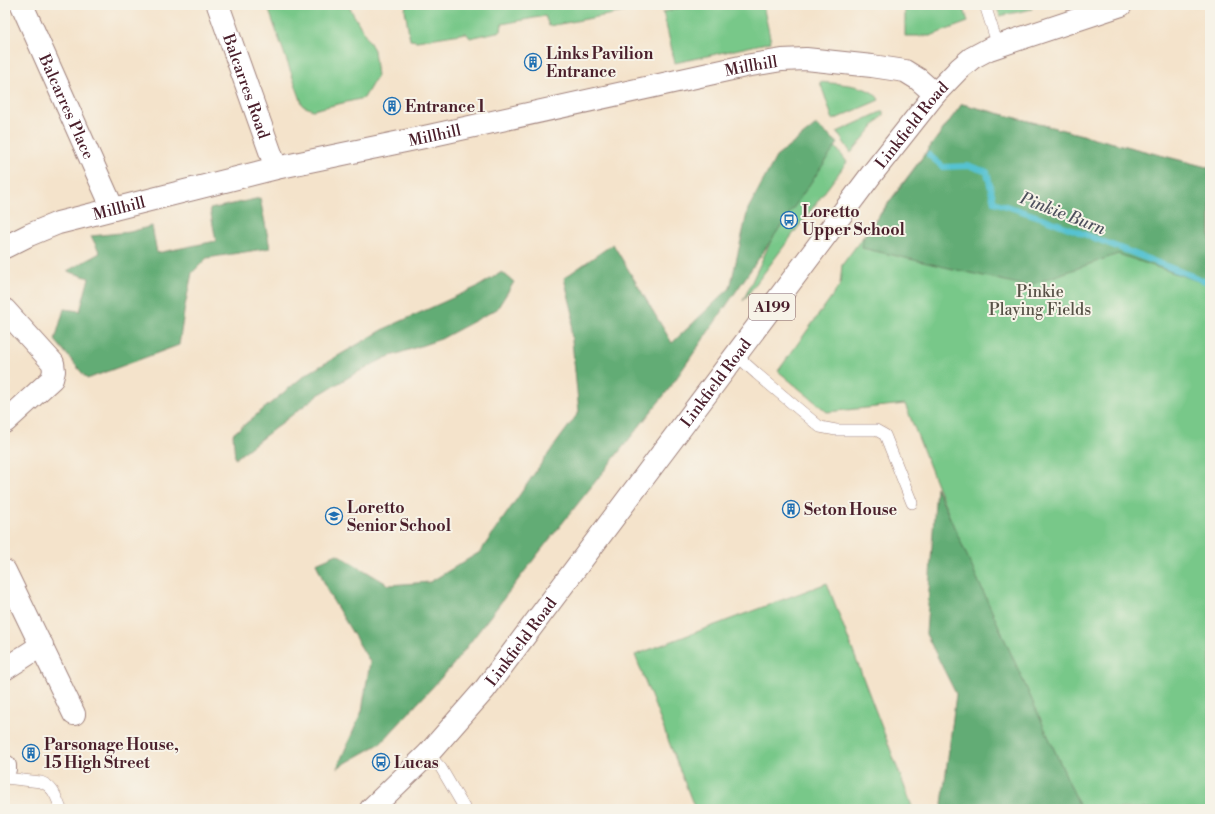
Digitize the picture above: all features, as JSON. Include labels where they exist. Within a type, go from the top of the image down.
[{"type":"street","name":"Balcarres Place","points":[[22,5],[113,209]]},
{"type":"street","name":"Balcarres Road","points":[[218,5],[276,168]]},
{"type":"street","name":"Linkfield Road","points":[[371,809],[428,754],[485,689],[871,175],[935,94],[972,58],[998,46],[1121,5]]},
{"type":"street","name":"Millhill","points":[[5,247],[29,235],[58,224],[276,168],[429,136],[745,66],[806,58],[843,62],[905,72],[918,79],[935,94]]},
{"type":"street","points":[[5,310],[53,363],[54,371],[52,379],[5,422]]},
{"type":"street","points":[[5,571],[74,714]]},
{"type":"street","points":[[5,669],[42,645]]},
{"type":"lane","points":[[985,5],[998,46]]},
{"type":"lane","points":[[736,355],[820,427],[836,430],[876,430],[885,435],[912,503]]},
{"type":"lane","points":[[428,754],[441,768],[464,809]]},
{"type":"lane","points":[[5,778],[41,782],[46,784],[52,788],[61,809]]},
{"type":"green space","points":[[267,5],[348,5],[374,50],[377,76],[364,98],[313,110],[303,106]]},
{"type":"green space","points":[[406,5],[638,5],[640,9],[549,26],[545,16],[502,24],[501,31],[470,38],[466,33],[417,41],[410,40],[405,10]]},
{"type":"green space","points":[[692,5],[763,5],[771,42],[675,63],[663,12]]},
{"type":"green space","points":[[905,5],[963,5],[968,22],[930,36],[905,36]]},
{"type":"green space","points":[[996,5],[1030,5],[1032,9],[1000,16]]},
{"type":"green space","points":[[820,82],[844,84],[861,88],[875,95],[879,100],[833,120]]},
{"type":"green space","name":"Pinkie Playing Fields","points":[[962,104],[1210,168],[1210,809],[1065,809],[905,404],[827,412],[778,371],[840,285],[842,265]]},
{"type":"green space","points":[[962,104],[1210,168],[1210,285],[1118,254],[1027,286],[862,248],[863,238]]},
{"type":"green space","points":[[883,111],[883,115],[851,153],[837,132]]},
{"type":"green space","points":[[816,125],[838,143],[669,389],[541,550],[452,666],[381,743],[337,768],[362,711],[370,662],[329,594],[316,563],[337,554],[389,585],[430,582],[480,552],[579,412],[571,331],[573,314],[564,278],[613,244],[672,343],[730,288],[748,209],[776,157]]},
{"type":"green space","points":[[831,141],[847,162],[743,301],[814,148]]},
{"type":"green space","points":[[260,198],[270,248],[207,258],[192,273],[179,345],[87,379],[55,340],[64,309],[80,311],[89,278],[67,271],[100,253],[91,236],[130,232],[152,226],[157,253],[216,241],[210,209]]},
{"type":"green space","points":[[502,272],[514,282],[497,309],[441,339],[385,358],[358,372],[318,395],[235,459],[233,434],[305,375],[386,328],[479,286]]},
{"type":"green space","points":[[936,487],[1081,809],[945,809],[942,804],[956,694],[926,634]]},
{"type":"green space","points":[[827,583],[913,809],[695,809],[635,655]]},
{"type":"waterway","name":"Pinkie Burn","points":[[929,155],[943,167],[970,166],[987,172],[994,202],[1045,219],[1210,283]]},
{"type":"place","name":"Links Pavilion Entrance","points":[[533,62]]},
{"type":"place","name":"Entrance 1","points":[[392,106]]},
{"type":"place","name":"Loretto Upper School","points":[[789,220]]},
{"type":"place","name":"Seton House","points":[[791,509]]},
{"type":"place","name":"Loretto Senior School","points":[[334,516]]},
{"type":"place","name":"Parsonage House, 15 High Street","points":[[31,753]]},
{"type":"place","name":"Lucas","points":[[381,762]]}]
